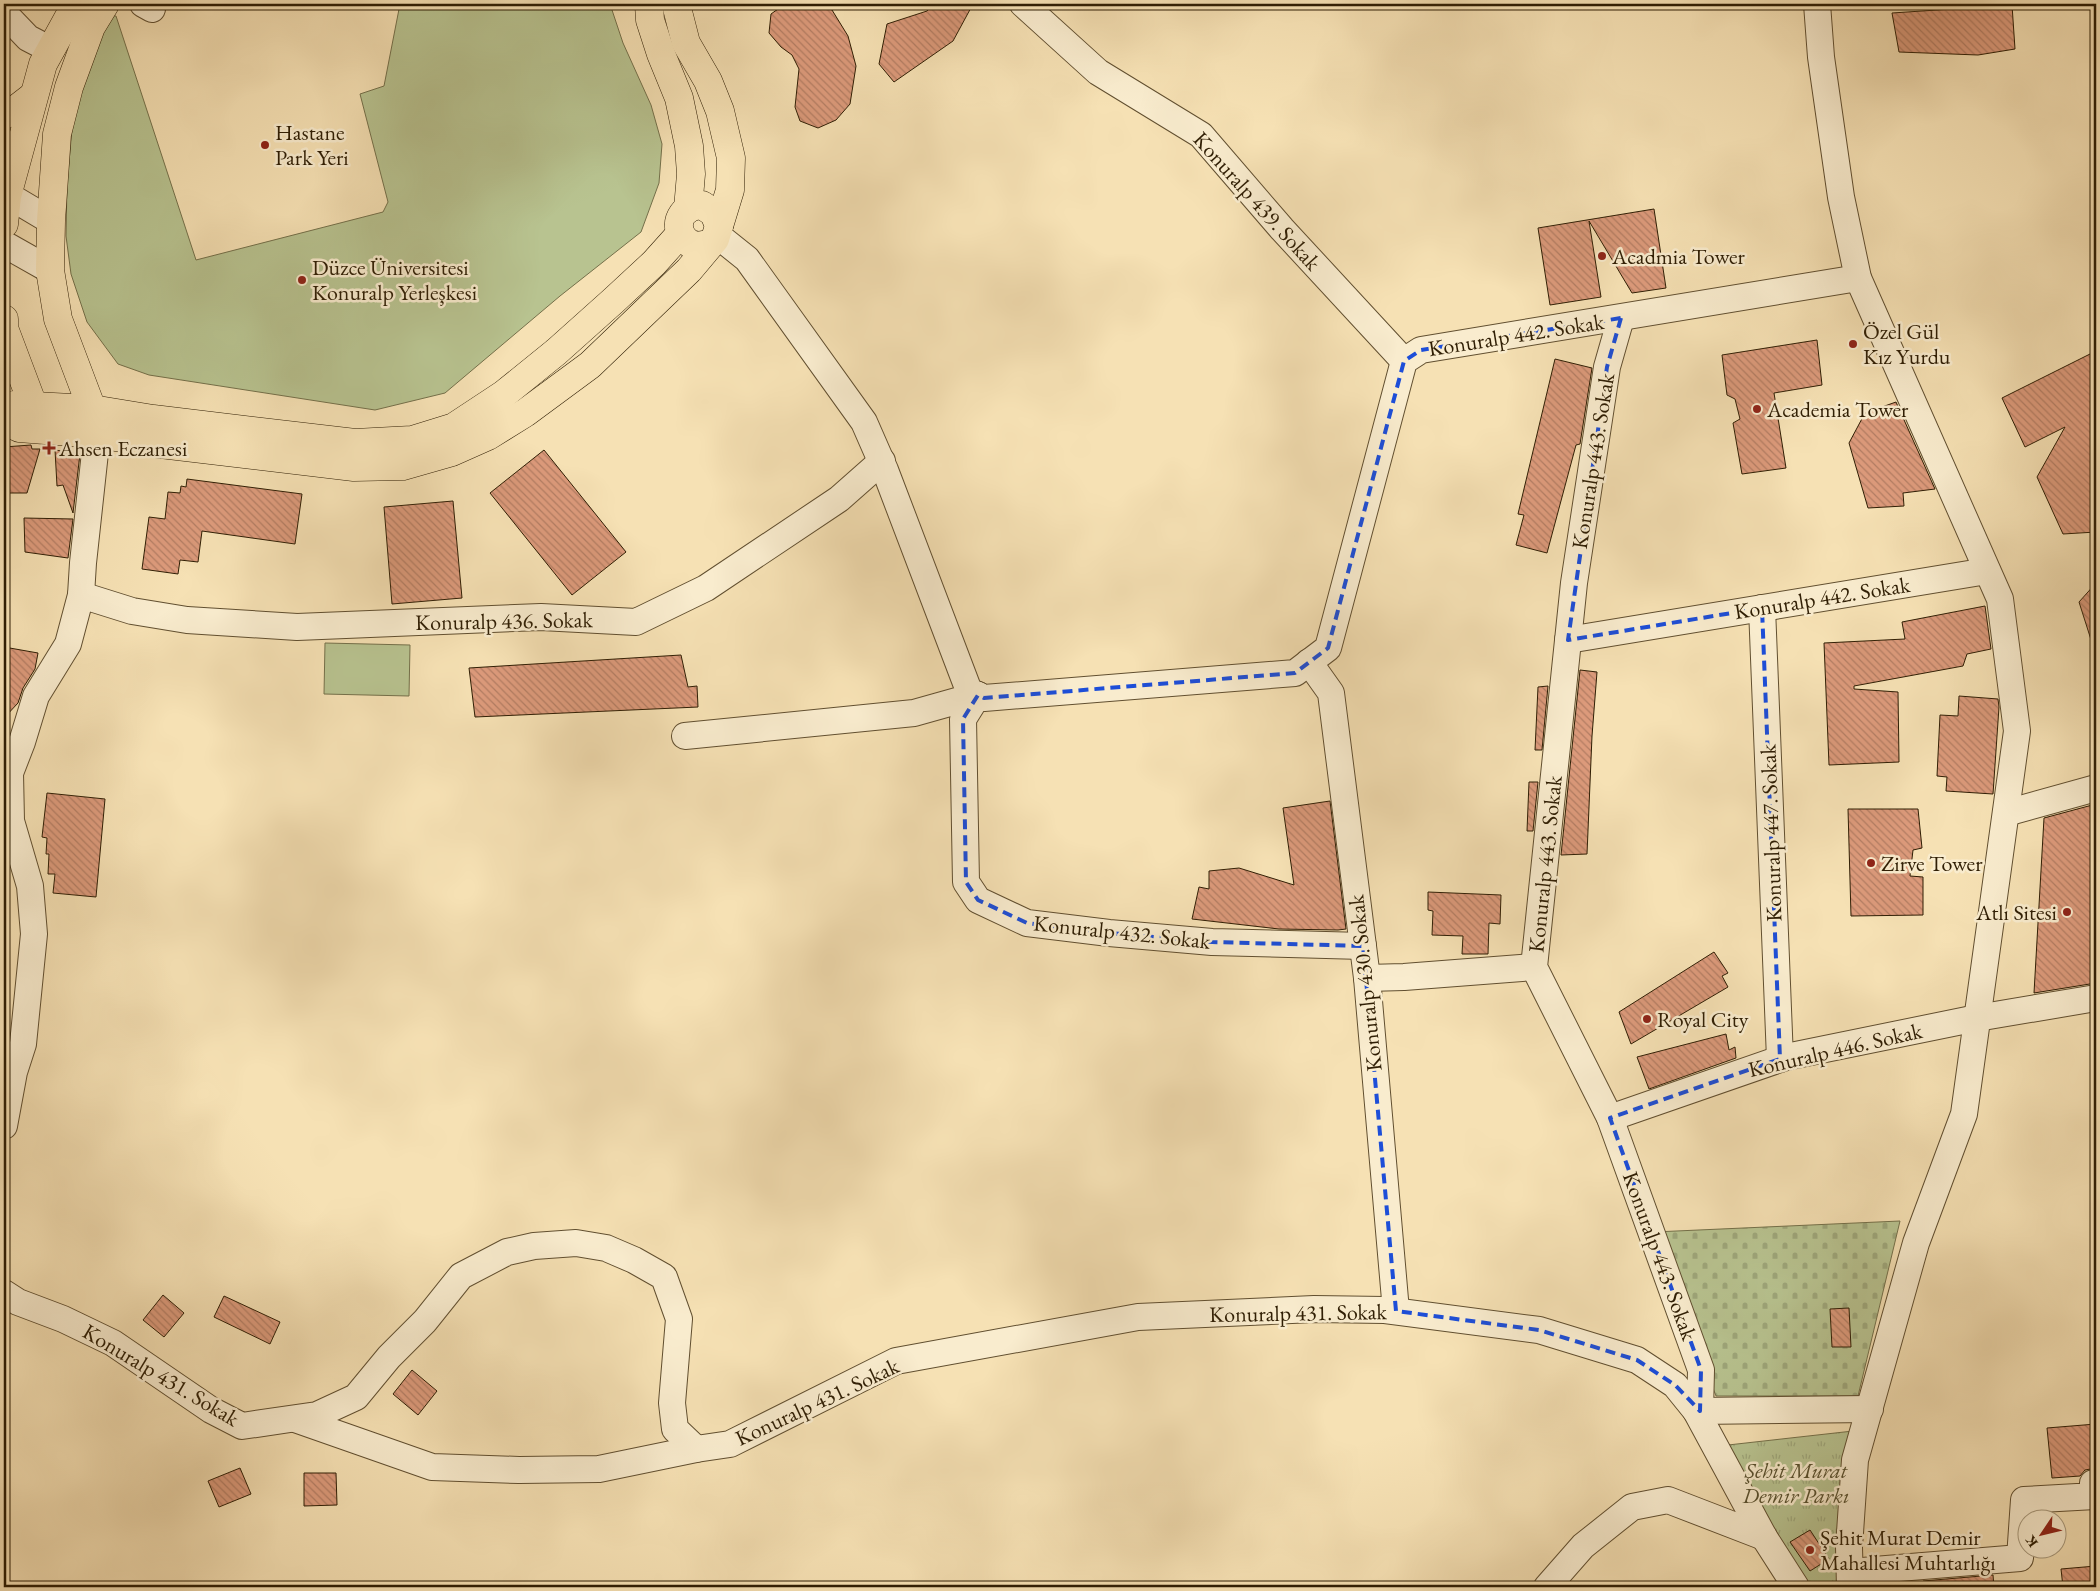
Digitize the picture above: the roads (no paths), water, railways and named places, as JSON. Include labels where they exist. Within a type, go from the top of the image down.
[{"type":"main road","points":[[4,224],[5,194],[43,64],[76,4]]},
{"type":"main road","points":[[105,4],[92,27],[72,78],[57,134],[51,221],[50,270],[58,319],[95,421],[152,443],[354,467],[403,466],[452,452],[488,436],[518,418],[590,365],[689,270],[716,234],[730,190],[731,158],[720,110],[708,81],[686,43],[676,4]]},
{"type":"main road","points":[[649,4],[650,20],[661,54],[679,98],[691,174],[688,209]]},
{"type":"main road","points":[[4,115],[15,110],[33,96]]},
{"type":"main road","points":[[694,206],[708,208],[718,218],[716,234],[703,246],[694,246],[686,242],[680,234],[678,229],[680,217],[694,206]]},
{"type":"main road","points":[[4,410],[14,405],[38,418],[95,421],[153,419],[355,443],[412,440],[454,427],[504,394],[556,352],[654,264],[680,234]]},
{"type":"main road","points":[[4,319],[4,327],[38,418]]},
{"type":"main road","points":[[4,420],[19,428],[38,418]]},
{"type":"street","name":"Konuralp 439. Sokak","points":[[1023,4],[1098,72],[1201,134],[1282,229],[1404,362]]},
{"type":"street","points":[[1817,4],[1821,57],[1841,196],[1858,278],[2000,599],[2017,731],[1964,1114],[1916,1243],[1856,1460],[1849,1547],[1850,1580],[2020,1558],[2024,1500],[2095,1496],[2092,1484],[2096,1483]]},
{"type":"street","points":[[4,13],[28,38],[50,50]]},
{"type":"street","points":[[5,194],[51,221]]},
{"type":"street","points":[[716,234],[746,259],[758,274],[864,422],[882,461],[969,691],[978,695]]},
{"type":"street","points":[[4,244],[50,270]]},
{"type":"street","name":"Konuralp 442. Sokak","points":[[685,736],[914,713],[978,695],[984,698],[1295,673],[1328,648],[1404,362],[1421,350],[1858,278]]},
{"type":"street","name":"Konuralp 443. Sokak","points":[[1621,318],[1607,367],[1574,583],[1534,967],[1610,1118],[1701,1370],[1698,1411]]},
{"type":"street","points":[[4,1126],[14,1072],[23,1044],[31,982],[34,934],[30,886],[11,821],[10,773],[36,696],[68,644],[81,595],[95,421]]},
{"type":"street","name":"Konuralp 436. Sokak","points":[[81,595],[132,611],[187,620],[297,627],[542,617],[636,622],[706,588],[839,499],[882,461]]},
{"type":"street","name":"Konuralp 442. Sokak","points":[[1568,640],[1987,571]]},
{"type":"street","name":"Konuralp 447. Sokak","points":[[1762,608],[1780,1059]]},
{"type":"street","name":"Konuralp 430. Sokak","points":[[1309,662],[1331,693],[1367,978],[1396,1311]]},
{"type":"street","name":"Konuralp 432. Sokak","points":[[978,695],[963,719],[966,882],[978,900],[1026,923],[1109,934],[1212,942],[1363,946]]},
{"type":"street","points":[[2006,813],[2096,788]]},
{"type":"street","points":[[1367,978],[1534,967]]},
{"type":"street","name":"Konuralp 446. Sokak","points":[[1610,1118],[1780,1059],[1978,1018],[2096,998]]},
{"type":"street","name":"Konuralp 431. Sokak","points":[[4,1293],[18,1302],[64,1319],[114,1343],[211,1410],[242,1426],[317,1415],[356,1397],[389,1357],[425,1321],[461,1276],[508,1252],[534,1246],[576,1243],[606,1248],[634,1260],[664,1277],[678,1319],[672,1403],[675,1429],[696,1449]]},
{"type":"street","name":"Konuralp 431. Sokak","points":[[295,1419],[432,1467],[519,1470],[598,1469],[730,1444],[896,1361],[1138,1317],[1314,1309],[1396,1311],[1539,1330],[1637,1360],[1675,1385],[1698,1411],[1764,1537],[1796,1587]]},
{"type":"street","points":[[1698,1411],[1870,1409]]},
{"type":"street","points":[[1547,1587],[1583,1546],[1632,1507],[1668,1500],[1764,1537]]},
{"type":"place","name":"Hastane Park Yeri","points":[[265,145]]},
{"type":"place","name":"Acadmia Tower","points":[[1602,256]]},
{"type":"place","name":"Düzce Üniversitesi Konuralp Yerleşkesi","points":[[302,280]]},
{"type":"place","name":"Özel Gül Kız Yurdu","points":[[1853,344]]},
{"type":"place","name":"Academia Tower","points":[[1757,409]]},
{"type":"place","name":"Ahsen Eczanesi","points":[[49,448]]},
{"type":"place","name":"Zirve Tower","points":[[1871,863]]},
{"type":"place","name":"Atlı Sitesi","points":[[2067,912]]},
{"type":"place","name":"Royal City","points":[[1647,1019]]},
{"type":"place","name":"Şehit Murat Demir Mahallesi Muhtarlığı","points":[[1810,1550]]},
{"type":"park label","name":"Şehit Murat Demir Parkı","points":[[1796,1482]]}]
